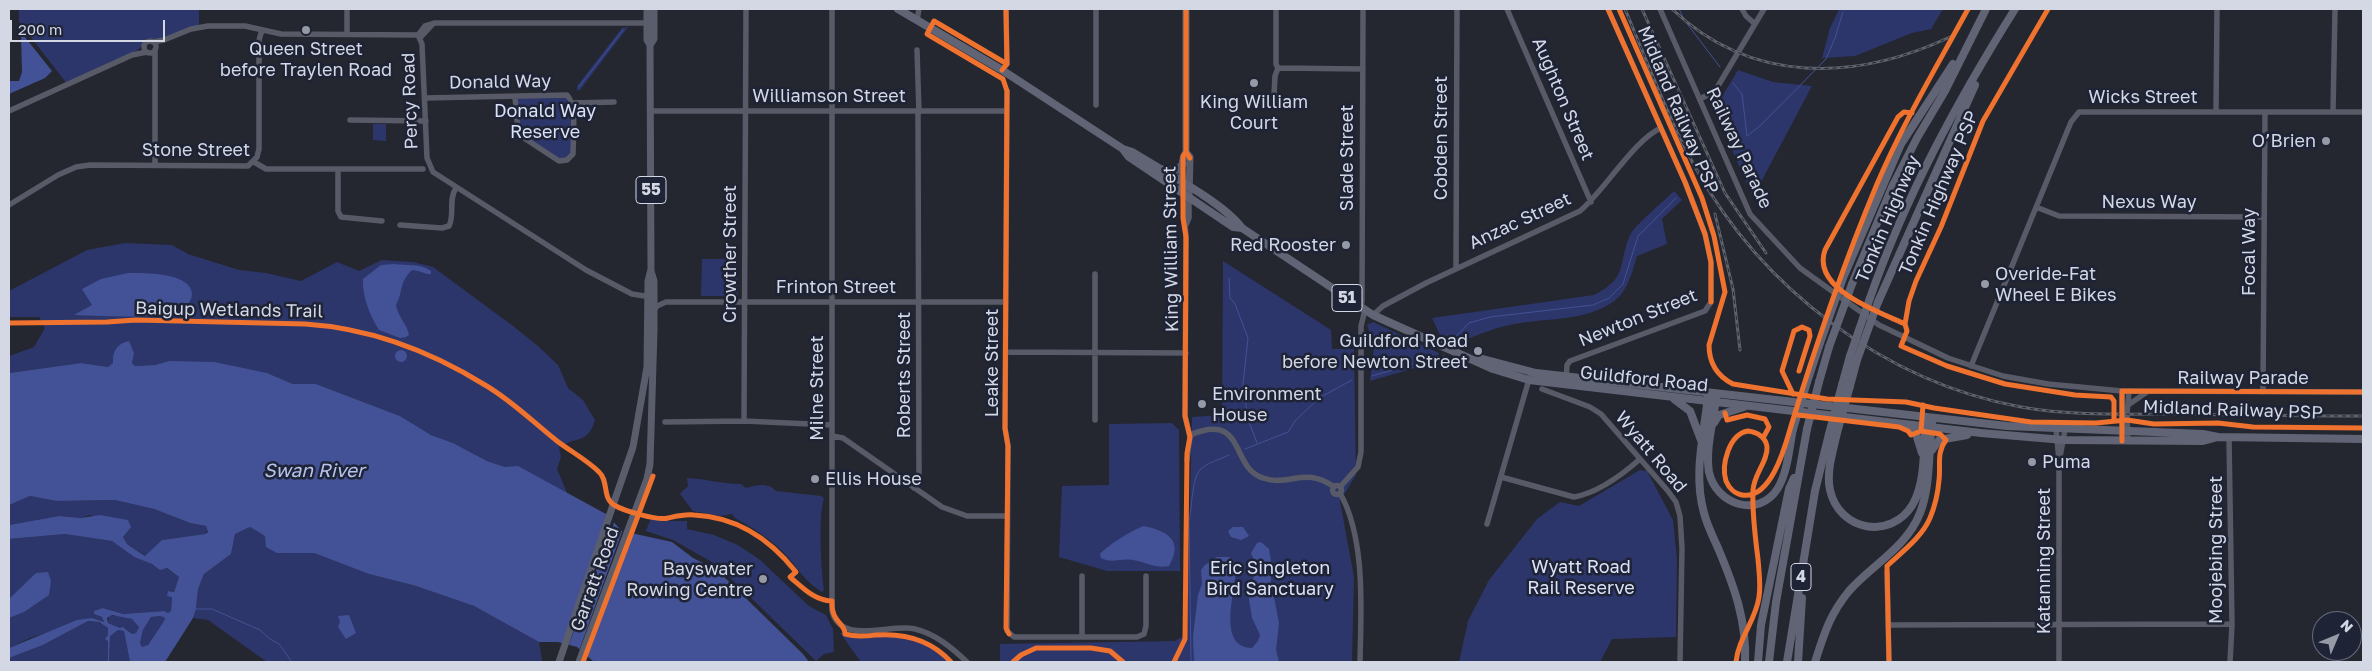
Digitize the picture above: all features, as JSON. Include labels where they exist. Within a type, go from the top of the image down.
[{"type":"highway","name":"Guildford Road","points":[[898,9],[1002,70],[1123,149],[1132,152],[1159,168],[1186,190]]},
{"type":"highway","name":"Tonkin Highway","points":[[1769,662],[1776,602],[1799,466],[1829,347],[1852,284],[1892,187],[1917,138],[1945,91],[1986,9]]},
{"type":"highway","name":"Tonkin Highway","points":[[1787,662],[1814,491],[1833,433],[1870,298],[1886,252],[1937,142],[2015,9]]},
{"type":"highway","points":[[1711,401],[1712,429],[1709,471],[1714,484],[1728,500],[1747,506],[1766,500],[1778,489],[1807,382],[1843,278],[1901,144],[1973,34]]},
{"type":"highway","points":[[1853,358],[1994,42]]},
{"type":"highway","name":"Guildford Road","points":[[1123,149],[1129,157],[1236,220],[1242,228],[1362,309],[1493,369],[1530,380],[1566,386],[1663,395],[1981,433],[2056,440],[2203,441],[2218,437]]},
{"type":"highway","name":"Guildford Road","points":[[1460,353],[1531,372],[1930,418],[2065,430],[2203,434],[2218,437],[2363,439]]},
{"type":"highway","points":[[1712,392],[1702,444],[1699,477],[1704,513],[1740,605],[1745,630],[1745,662]]},
{"type":"highway","points":[[1663,395],[1682,403],[1690,411],[1697,423],[1702,444]]},
{"type":"highway","points":[[1712,429],[1719,415],[1746,406]]},
{"type":"highway","points":[[1815,662],[1827,623],[1850,590],[1898,546],[1910,531],[1924,501],[1930,418]]},
{"type":"highway","points":[[1904,424],[1912,428],[1927,456]]},
{"type":"highway","points":[[1833,433],[1830,489],[1838,510],[1850,520],[1862,526],[1888,526],[1908,511],[1918,491],[1927,456],[1939,440],[1981,433]]},
{"type":"highway","name":"Tonkin Highway","points":[[1758,662],[1761,625],[1789,490],[1799,466]]},
{"type":"highway","points":[[1798,662],[1804,554]]},
{"type":"main road","name":"Garratt Road","points":[[579,662],[647,479],[651,456],[654,310],[651,269],[650,46],[647,40],[647,9]]},
{"type":"main road","name":"Garratt Road","points":[[650,46],[654,39],[654,9]]},
{"type":"main road","name":"King William Street","points":[[1186,9],[1186,152],[1183,156],[1186,190]]},
{"type":"main road","name":"King William Street","points":[[1186,152],[1190,157],[1186,190]]},
{"type":"main road","points":[[1159,168],[1174,171],[1183,164]]},
{"type":"main road","name":"Garratt Road","points":[[559,662],[634,447],[647,367],[652,295]]},
{"type":"street","points":[[347,9],[347,34]]},
{"type":"street","name":"Crowther Street","points":[[744,421],[746,9]]},
{"type":"street","name":"Milne Street","points":[[832,9],[832,611],[835,619],[845,629],[856,631],[902,627],[928,633],[942,641],[967,662]]},
{"type":"street","points":[[917,20],[919,9]]},
{"type":"street","points":[[1002,70],[1007,64],[1006,9]]},
{"type":"street","points":[[1096,9],[1096,105]]},
{"type":"street","points":[[1274,95],[1275,76],[1278,68],[1276,64],[1276,9]]},
{"type":"street","name":"Slade Street","points":[[1338,489],[1358,467],[1361,452],[1363,9]]},
{"type":"street","name":"Cobden Street","points":[[1456,268],[1457,9]]},
{"type":"street","name":"Aughton Street","points":[[1507,9],[1591,202]]},
{"type":"street","points":[[1608,9],[1661,128]]},
{"type":"street","name":"Railway Parade","points":[[1660,9],[1750,214],[1800,268],[1879,325],[1948,358],[2030,382],[2122,391],[2363,392]]},
{"type":"street","points":[[1742,9],[1746,16],[1756,24]]},
{"type":"street","points":[[1700,99],[1715,91],[1764,9]]},
{"type":"street","points":[[2216,112],[2217,9]]},
{"type":"street","points":[[2333,112],[2335,9]]},
{"type":"street","points":[[9,111],[164,40],[199,27],[238,26],[281,34],[401,34],[419,37],[435,23],[647,23]]},
{"type":"street","points":[[254,162],[258,149],[258,44],[262,30]]},
{"type":"street","name":"Percy Road","points":[[419,37],[422,44],[425,98],[426,168]]},
{"type":"street","points":[[150,48],[154,64],[155,165]]},
{"type":"street","name":"Roberts Street","points":[[914,488],[919,478],[919,112],[917,50]]},
{"type":"street","points":[[1278,68],[1363,69]]},
{"type":"street","name":"Leake Street","points":[[1007,91],[1006,628],[1009,634],[1014,637],[1082,636]]},
{"type":"street","name":"Donald Way","points":[[425,98],[567,95],[572,103]]},
{"type":"street","points":[[515,97],[518,132],[559,161],[567,160],[573,154],[572,103],[614,102]]},
{"type":"street","name":"Williamson Street","points":[[651,111],[1006,111]]},
{"type":"street","name":"Wicks Street","points":[[1971,366],[2071,122],[2080,112],[2363,112]]},
{"type":"street","name":"Focal Way","points":[[2263,392],[2265,112]]},
{"type":"street","points":[[350,120],[426,122]]},
{"type":"street","name":"Anzac Street","points":[[1373,315],[1383,306],[1456,268],[1580,211],[1591,202],[1645,138],[1661,128]]},
{"type":"street","name":"Newton Street","points":[[1566,376],[1567,365],[1570,361],[1705,311],[1712,302],[1711,262],[1705,234],[1661,128]]},
{"type":"street","name":"Stone Street","points":[[9,205],[76,167],[155,165],[241,168],[254,162],[266,169],[416,170],[426,168]]},
{"type":"street","points":[[426,168],[586,270],[632,294],[652,295],[666,302]]},
{"type":"street","points":[[338,170],[338,211],[340,217],[382,221]]},
{"type":"street","points":[[400,225],[442,228],[449,226],[452,221],[452,196],[456,188]]},
{"type":"street","name":"King William Street","points":[[1186,190],[1189,218],[1186,225],[1186,416],[1190,435],[1187,460]]},
{"type":"street","name":"Nexus Way","points":[[2036,206],[2059,216],[2264,217]]},
{"type":"street","points":[[1095,274],[1095,420]]},
{"type":"street","points":[[654,310],[657,306],[666,302]]},
{"type":"street","name":"Frinton Street","points":[[666,302],[1006,302]]},
{"type":"street","points":[[1006,352],[1186,353]]},
{"type":"street","points":[[1487,524],[1531,372]]},
{"type":"street","points":[[1566,376],[1566,386]]},
{"type":"street","name":"Wyatt Road","points":[[1542,389],[1590,407],[1601,414],[1668,490],[1676,502],[1680,516],[1682,548],[1680,662]]},
{"type":"street","points":[[2122,391],[2125,441]]},
{"type":"street","points":[[2125,432],[2129,391]]},
{"type":"street","points":[[2127,406],[2137,397],[2149,391]]},
{"type":"street","points":[[666,422],[744,421],[832,425]]},
{"type":"street","name":"Katanning Street","points":[[2056,429],[2059,461],[2059,662]]},
{"type":"street","points":[[1190,435],[1215,430],[1225,432],[1235,441],[1247,467],[1264,479],[1312,476],[1322,479],[1338,489],[1350,520],[1359,569],[1360,662]]},
{"type":"street","name":"Katanning Street","points":[[2059,461],[2065,430]]},
{"type":"street","points":[[832,436],[843,438],[942,507],[958,514],[1006,516]]},
{"type":"street","name":"Moojebing Street","points":[[2229,437],[2232,624],[2230,662]]},
{"type":"street","points":[[1501,477],[1574,497],[1583,495],[1601,486],[1626,471],[1640,459]]},
{"type":"street","points":[[1887,572],[1889,662]]},
{"type":"street","points":[[1082,576],[1082,636],[1137,637],[1144,634],[1146,626],[1146,576]]},
{"type":"street","points":[[1889,626],[2232,624]]},
{"type":"green space","points":[[19,9],[199,9],[199,27],[155,45],[147,38],[134,54],[100,72],[68,85],[19,22]]},
{"type":"green space","points":[[1839,9],[1943,9],[1931,29],[1912,33],[1855,56],[1822,58],[1830,28]]},
{"type":"green space","points":[[628,27],[580,90],[577,90],[577,86],[622,28]]},
{"type":"green space","points":[[1738,70],[1773,82],[1812,86],[1753,197],[1714,110]]},
{"type":"green space","name":"Donald Way Reserve","points":[[567,95],[570,99],[573,154],[559,161],[531,143],[520,131],[513,98]]},
{"type":"green space","points":[[373,124],[386,124],[386,141],[373,140]]},
{"type":"green space","points":[[1674,191],[1682,200],[1662,219],[1667,244],[1637,256],[1626,287],[1613,302],[1591,313],[1568,318],[1512,324],[1457,343],[1440,335],[1432,318],[1594,295],[1613,282],[1617,276],[1626,245],[1633,231],[1643,219]]},
{"type":"green space","points":[[125,243],[172,245],[188,254],[239,270],[266,273],[301,281],[337,262],[359,271],[382,260],[413,262],[433,267],[538,346],[558,365],[568,388],[583,400],[595,420],[589,433],[585,436],[559,447],[561,457],[557,469],[568,495],[518,467],[505,467],[487,461],[453,443],[431,435],[400,416],[316,384],[293,384],[267,373],[169,361],[155,365],[135,366],[132,363],[134,353],[108,367],[81,363],[9,373],[9,356],[34,347],[45,328],[39,317],[9,317],[9,291],[87,250]]},
{"type":"green space","points":[[702,259],[737,259],[738,294],[736,296],[701,296]]},
{"type":"green space","name":"Eric Singleton Bird Sanctuary","points":[[1223,261],[1331,330],[1332,349],[1354,349],[1356,475],[1340,501],[1354,577],[1352,662],[1000,662],[1000,644],[1175,641],[1187,634],[1192,417],[1222,415]]},
{"type":"green space","points":[[1373,322],[1439,353],[1436,362],[1370,381],[1374,346],[1367,325]]},
{"type":"green space","points":[[1172,423],[1179,430],[1180,571],[1107,571],[1059,557],[1062,486],[1109,485],[1109,424]]},
{"type":"green space","name":"Wyatt Road Rail Reserve","points":[[1640,470],[1647,471],[1673,520],[1677,560],[1676,637],[1612,639],[1600,662],[1459,662],[1468,621],[1489,580],[1537,519],[1560,502],[1579,506]]},
{"type":"green space","points":[[687,478],[741,484],[746,488],[766,485],[776,491],[821,496],[824,498],[822,506],[821,557],[824,590],[822,592],[810,583],[774,544],[756,530],[735,518],[732,514],[720,516],[693,511],[680,494],[688,486]]},
{"type":"green space","points":[[30,496],[57,501],[115,500],[154,509],[190,523],[206,526],[208,530],[205,534],[162,540],[146,556],[127,544],[123,537],[127,530],[90,515],[81,518],[59,516],[9,525],[9,505]]},
{"type":"green space","points":[[651,518],[667,521],[687,521],[687,529],[714,535],[738,545],[759,559],[809,606],[826,615],[833,629],[834,652],[824,654],[816,661],[717,565],[673,540],[646,531]]},
{"type":"green space","points":[[250,527],[265,536],[277,553],[314,553],[369,574],[416,586],[474,606],[539,642],[542,660],[540,662],[267,662],[208,620],[193,618],[198,589],[204,574],[231,554],[235,534]]},
{"type":"green space","points":[[65,534],[112,541],[134,557],[160,569],[166,568],[179,577],[174,592],[169,591],[172,597],[171,611],[168,613],[164,611],[123,614],[103,608],[94,612],[94,614],[102,617],[104,622],[92,618],[30,638],[9,648],[9,539]]},
{"type":"green space","points":[[109,616],[130,618],[139,627],[136,633],[132,634],[125,628],[108,623]]},
{"type":"green space","points":[[160,616],[165,618],[164,621],[148,645],[142,647],[140,643],[143,630],[151,617]]},
{"type":"green space","points":[[88,621],[98,622],[108,628],[108,662],[9,662],[9,658],[43,645]]},
{"type":"green space","points":[[118,630],[124,631],[130,662],[109,662],[110,635]]},
{"type":"green space","points":[[840,633],[898,634],[933,646],[950,662],[861,662]]},
{"type":"water","points":[[21,36],[24,36],[52,71],[45,78],[9,94],[9,81],[19,81],[22,72]]},
{"type":"water","points":[[381,265],[418,266],[431,271],[431,274],[429,274],[412,270],[403,283],[396,305],[409,335],[400,338],[379,330],[367,306],[363,285],[363,279]]},
{"type":"water","points":[[128,273],[165,275],[184,281],[190,287],[191,299],[183,312],[156,316],[74,315],[92,305],[82,289],[101,279]]},
{"type":"water","name":"Swan River","points":[[129,341],[134,353],[132,363],[135,366],[155,365],[169,361],[214,362],[267,373],[293,384],[316,384],[400,416],[431,435],[453,443],[487,461],[505,467],[518,466],[606,514],[622,531],[672,542],[693,558],[717,570],[809,662],[594,662],[577,647],[558,642],[539,642],[474,606],[416,586],[369,574],[314,553],[277,553],[266,547],[265,536],[250,527],[235,534],[231,554],[204,574],[198,589],[193,618],[165,662],[130,662],[124,631],[118,630],[110,636],[108,662],[108,641],[105,639],[108,635],[108,628],[99,622],[88,621],[43,645],[9,658],[9,648],[77,620],[92,618],[104,622],[102,617],[94,614],[94,611],[103,608],[123,614],[164,611],[168,613],[171,611],[172,597],[167,596],[168,591],[174,592],[179,577],[167,568],[160,570],[152,564],[134,557],[112,541],[65,534],[9,539],[9,525],[59,516],[81,518],[100,515],[128,520],[131,527],[123,537],[127,544],[145,556],[162,540],[208,532],[206,526],[190,523],[154,509],[115,500],[57,501],[30,496],[9,505],[9,373],[81,363],[108,367],[113,363],[116,348]],"holes":[[[112,615],[132,619],[139,627],[136,633],[132,634],[123,627],[120,628],[108,623],[107,618]],[[160,616],[165,618],[164,621],[148,645],[142,647],[140,643],[143,630],[151,617]]]},
{"type":"water","points":[[399,350],[403,350],[407,356],[403,362],[399,362],[395,358],[395,354]]},
{"type":"water","points":[[1144,526],[1160,531],[1171,538],[1175,549],[1169,566],[1155,566],[1133,560],[1109,561],[1101,558],[1100,554],[1109,546]]},
{"type":"water","points":[[1233,527],[1243,527],[1249,536],[1241,540],[1231,537],[1228,531]]},
{"type":"water","points":[[1261,542],[1269,549],[1271,561],[1271,582],[1279,623],[1276,650],[1279,662],[1194,662],[1193,636],[1198,595],[1202,584],[1201,570],[1217,557],[1229,557],[1236,566],[1230,615],[1234,638],[1241,645],[1252,648],[1258,641],[1260,635],[1252,618],[1248,593],[1255,574],[1255,563],[1251,553],[1257,543]]},
{"type":"water","points":[[48,572],[51,581],[49,595],[24,612],[9,618],[9,599],[36,573]]},
{"type":"water","points":[[349,615],[356,633],[346,639],[338,627],[340,622],[338,616]]},
{"type":"pier","points":[[609,514],[615,520],[568,647],[562,645]]},
{"type":"pier","points":[[623,529],[633,532],[587,658],[579,651]]},
{"type":"waterway","points":[[1679,9],[1685,21],[1720,67]]},
{"type":"waterway","points":[[1747,136],[1761,125],[1826,59],[1843,12]]},
{"type":"waterway","points":[[579,87],[623,30]]},
{"type":"waterway","points":[[1733,83],[1742,94],[1747,136]]},
{"type":"waterway","points":[[1452,341],[1469,323],[1490,317],[1593,305],[1609,298],[1623,284],[1638,236],[1676,198]]},
{"type":"waterway","points":[[1229,278],[1230,298],[1235,304],[1248,338],[1243,384],[1248,419],[1257,443]]},
{"type":"waterway","points":[[1372,376],[1433,358],[1441,360],[1444,355]]},
{"type":"waterway","points":[[1245,449],[1288,432],[1295,421],[1319,398],[1352,380]]},
{"type":"waterway","points":[[1191,662],[1189,521],[1195,480],[1200,470],[1210,463],[1229,455]]},
{"type":"waterway","points":[[196,609],[212,609],[260,630],[279,644],[292,662]]},
{"type":"railway","points":[[1625,9],[1685,148],[1723,211],[1755,252],[1792,290],[1832,323],[1876,352],[1922,376],[1971,395],[2040,410],[2098,414],[2363,416]]},
{"type":"railway","points":[[1642,9],[1725,193],[1766,253]]},
{"type":"railway","points":[[1672,9],[1703,34],[1736,52],[1770,63],[1806,68],[1842,68],[1878,62],[1914,52],[1950,37]]},
{"type":"railway","points":[[1715,214],[1733,289],[1740,350]]},
{"type":"cycle path","points":[[1002,70],[1007,64],[1006,9]]},
{"type":"cycle path","points":[[1186,9],[1186,152],[1190,158]]},
{"type":"cycle path","points":[[1608,9],[1685,182],[1705,234],[1711,262],[1711,302]]},
{"type":"cycle path","name":"Midland Railway PSP","points":[[1619,9],[1702,198],[1714,236],[1725,292],[1709,345],[1709,352],[1712,363],[1718,373],[1727,381],[1733,384],[1827,399],[1906,402],[1934,408],[2031,422],[2096,423],[2127,420],[2154,424],[2218,423],[2253,427],[2363,428]]},
{"type":"cycle path","points":[[1736,662],[1740,645],[1754,614],[1759,597],[1760,578],[1753,516],[1753,499],[1753,490],[1767,452],[1767,447],[1765,440],[1755,433],[1748,431],[1741,433],[1731,444],[1728,451],[1725,467],[1726,481],[1737,493],[1742,495],[1752,494],[1761,489],[1769,481],[1781,458],[1831,304],[1877,184],[1909,117],[1968,9]]},
{"type":"cycle path","name":"Tonkin Highway PSP","points":[[2048,9],[1983,121],[1941,227],[1916,281],[1909,301],[1905,324],[1907,331],[1901,346],[1947,366],[2005,384],[2075,395],[2111,397],[2114,401],[2114,421]]},
{"type":"cycle path","points":[[1007,64],[934,21],[927,34],[1003,79],[1007,91],[1005,428],[1008,446],[1006,628],[1009,634]]},
{"type":"cycle path","points":[[1905,324],[1850,297],[1837,287],[1828,276],[1823,264],[1825,250],[1898,117],[1904,112],[1912,113]]},
{"type":"cycle path","points":[[1174,662],[1185,639],[1187,453],[1190,437],[1185,416],[1186,237],[1183,218],[1183,156],[1186,152]]},
{"type":"cycle path","name":"Baigup Wetlands Trail","points":[[9,323],[136,320],[305,324],[352,330],[398,343],[443,362],[504,397],[557,441],[599,472],[604,480],[608,498],[614,505],[649,517],[663,519],[694,515],[725,520],[739,525],[775,549],[796,572],[790,577],[804,589],[814,596],[832,601],[834,614],[843,627],[845,634],[853,636],[897,635],[907,637],[927,644],[951,662]]},
{"type":"cycle path","points":[[1793,394],[1782,371],[1794,331],[1802,327],[1809,330],[1810,336],[1799,371]]},
{"type":"cycle path","name":"Midland Railway PSP","points":[[2122,441],[2122,391],[2363,392]]},
{"type":"cycle path","points":[[1889,662],[1887,566],[1917,538],[1930,518],[1938,490],[1941,450],[1946,440],[1940,434],[1921,431],[1923,405]]},
{"type":"cycle path","points":[[1725,413],[1727,420],[1747,415],[1765,419],[1769,427],[1763,438]]},
{"type":"cycle path","points":[[1798,415],[1899,427],[1908,431],[1911,435],[1921,431]]},
{"type":"cycle path","points":[[583,662],[653,476]]},
{"type":"cycle path","points":[[1013,662],[1021,655],[1036,648],[1091,648],[1110,651],[1123,662]]},
{"type":"place","name":"Queen Street before Traylen Road","points":[[306,30]]},
{"type":"place","name":"King William Court","points":[[1254,83]]},
{"type":"place","name":"O’Brien","points":[[2326,141]]},
{"type":"place","name":"Red Rooster","points":[[1346,245]]},
{"type":"place","name":"Overide-Fat Wheel E Bikes","points":[[1985,284]]},
{"type":"place","name":"Guildford Road before Newton Street","points":[[1478,351]]},
{"type":"place","name":"Environment House","points":[[1202,404]]},
{"type":"place","name":"Puma","points":[[2032,462]]},
{"type":"place","name":"Ellis House","points":[[815,479]]},
{"type":"place","name":"Bayswater Rowing Centre","points":[[763,579]]}]
